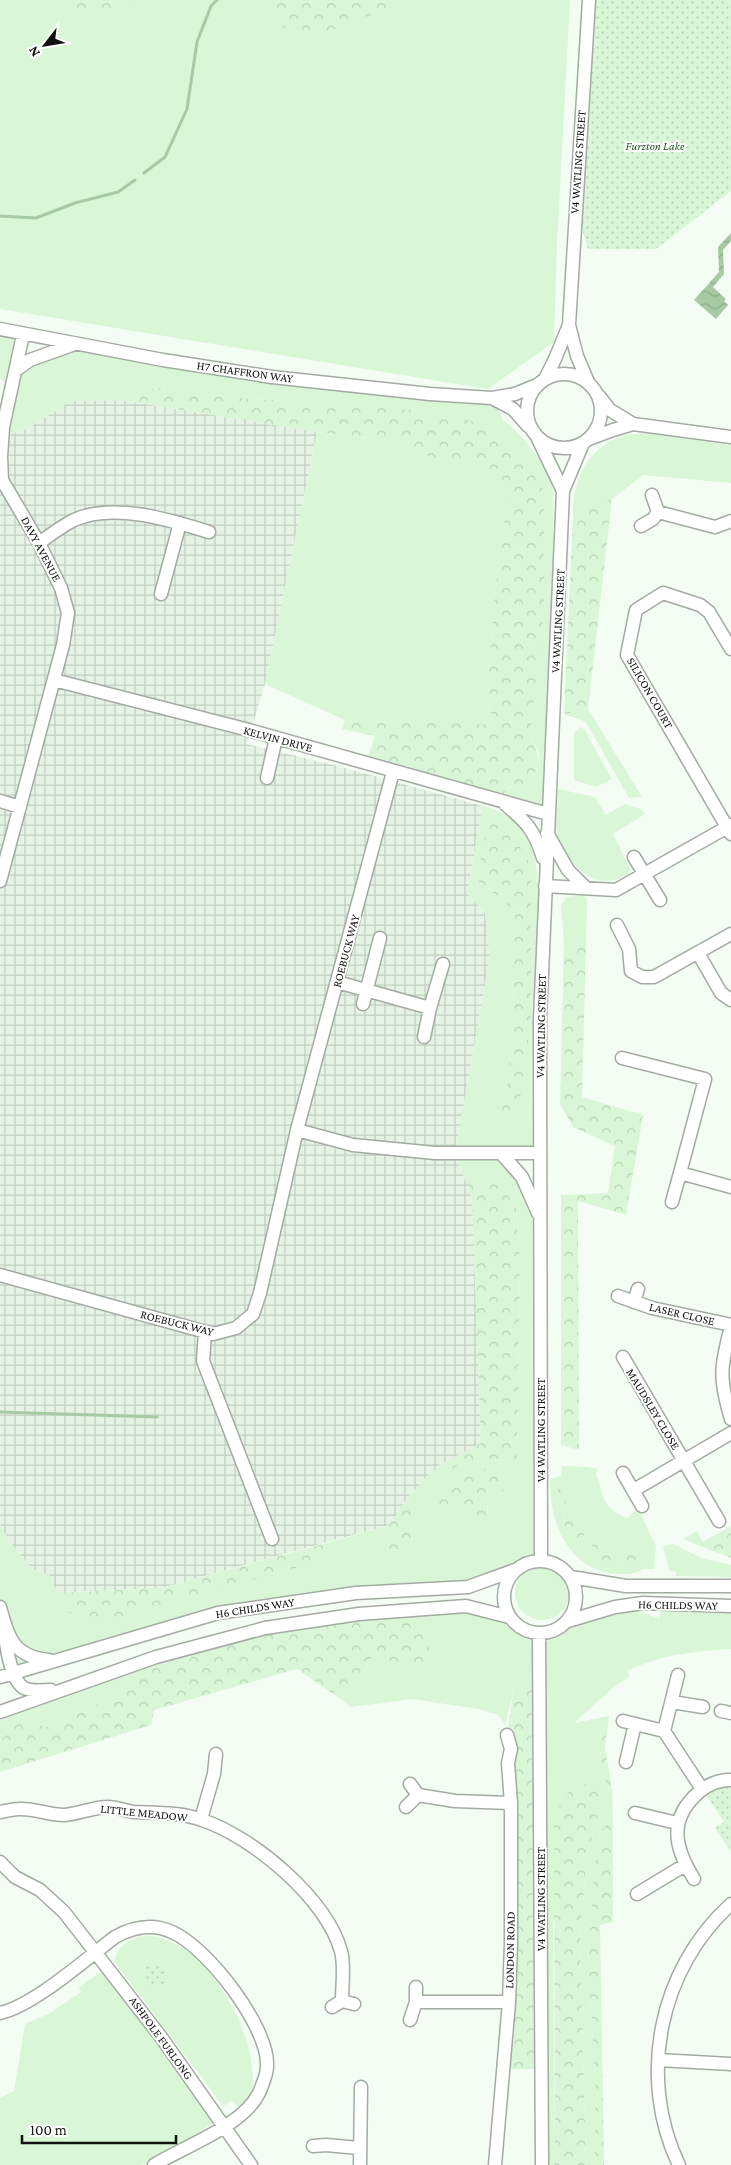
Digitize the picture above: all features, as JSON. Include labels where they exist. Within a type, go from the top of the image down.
[{"type":"street","name":"V4 WATLING STREET","points":[[588,382],[576,356],[569,325],[589,0]]},
{"type":"street","name":"V4 WATLING STREET","points":[[541,382],[555,359],[569,325]]},
{"type":"street","name":"H7 CHAFFRON WAY","points":[[0,330],[272,378],[430,394],[492,398],[515,394],[541,382]]},
{"type":"street","name":"DAVY AVENUE","points":[[0,881],[54,680],[68,613],[61,588],[39,543],[2,480],[3,427],[24,335]]},
{"type":"street","points":[[16,370],[30,360],[74,344]]},
{"type":"street","points":[[633,424],[568,448],[552,447],[535,435],[528,422],[527,402],[541,382],[555,374],[567,374],[578,376],[588,382],[610,410],[633,424],[731,437]]},
{"type":"street","points":[[585,442],[596,431],[600,419],[601,406],[597,394]]},
{"type":"street","name":"H7 CHAFFRON WAY","points":[[492,398],[514,409],[535,435]]},
{"type":"street","name":"V4 WATLING STREET","points":[[535,435],[563,491]]},
{"type":"street","name":"V4 WATLING STREET","points":[[541,1560],[540,1020],[547,833],[563,491],[585,442]]},
{"type":"street","points":[[652,495],[658,512]]},
{"type":"street","points":[[39,543],[74,520],[99,512],[125,513],[180,523],[210,532]]},
{"type":"street","points":[[658,512],[715,527],[731,521]]},
{"type":"street","points":[[641,526],[653,519],[658,512]]},
{"type":"street","points":[[161,594],[180,523]]},
{"type":"street","name":"SILICON COURT","points":[[730,829],[627,655],[636,610],[663,593],[700,605],[709,612],[731,649]]},
{"type":"street","name":"KELVIN DRIVE","points":[[54,680],[276,738],[548,814]]},
{"type":"street","points":[[267,778],[276,738]]},
{"type":"street","name":"ROEBUCK WAY","points":[[0,1275],[214,1334],[236,1328],[253,1314],[260,1293],[298,1130],[393,772]]},
{"type":"street","points":[[0,801],[20,807]]},
{"type":"street","name":"KELVIN DRIVE","points":[[502,801],[529,826],[536,837],[546,867]]},
{"type":"street","points":[[545,886],[616,890],[730,829]]},
{"type":"street","points":[[547,833],[568,870],[586,888]]},
{"type":"street","points":[[634,858],[661,900]]},
{"type":"street","points":[[618,925],[629,949],[624,963],[631,971],[642,977],[654,977],[731,934]]},
{"type":"street","points":[[364,1004],[380,938]]},
{"type":"street","points":[[698,953],[721,993],[731,1000]]},
{"type":"street","points":[[424,1037],[443,964]]},
{"type":"street","points":[[337,982],[430,1008]]},
{"type":"street","points":[[622,1058],[709,1080],[672,1202]]},
{"type":"street","points":[[298,1130],[353,1145],[435,1153],[540,1153]]},
{"type":"street","points":[[501,1153],[522,1177],[540,1218]]},
{"type":"street","points":[[680,1172],[731,1187]]},
{"type":"street","name":"LASER CLOSE","points":[[634,1302],[638,1289]]},
{"type":"street","name":"LASER CLOSE","points":[[618,1296],[652,1308],[731,1326]]},
{"type":"street","points":[[731,1326],[722,1362],[722,1390],[731,1419]]},
{"type":"street","points":[[205,1332],[203,1362],[272,1539]]},
{"type":"street","name":"MAUDSLEY CLOSE","points":[[623,1357],[719,1521]]},
{"type":"street","name":"MAUDSLEY CLOSE","points":[[634,1490],[731,1433]]},
{"type":"street","points":[[623,1473],[642,1506]]},
{"type":"street","points":[[541,1560],[563,1568],[571,1577],[576,1588],[577,1600],[574,1611],[568,1621],[560,1628],[539,1634],[527,1632],[515,1624],[505,1608],[504,1592],[509,1578],[515,1570],[525,1564],[541,1560]]},
{"type":"street","name":"H6 CHILDS WAY","points":[[0,1677],[53,1660],[218,1614],[356,1593],[468,1587],[515,1570]]},
{"type":"street","name":"H6 CHILDS WAY","points":[[571,1577],[596,1582],[641,1586],[731,1586]]},
{"type":"street","name":"H6 CHILDS WAY","points":[[568,1621],[615,1607],[643,1603],[731,1606]]},
{"type":"street","name":"H6 CHILDS WAY","points":[[0,1712],[156,1657],[265,1628],[359,1614],[466,1606],[509,1617]]},
{"type":"street","points":[[0,1607],[13,1643],[24,1654],[37,1659],[53,1660]]},
{"type":"street","points":[[4,1622],[3,1647],[18,1682],[25,1688],[34,1690],[65,1689]]},
{"type":"street","name":"V4 WATLING STREET","points":[[539,1634],[542,2165]]},
{"type":"street","points":[[664,1731],[678,1675]]},
{"type":"street","points":[[0,1721],[27,1702]]},
{"type":"street","points":[[672,1702],[703,1707]]},
{"type":"street","points":[[626,1762],[629,1723],[664,1731],[702,1789]]},
{"type":"street","name":"LONDON ROAD","points":[[495,2165],[509,2002],[511,1943],[511,1803],[508,1763],[511,1749],[507,1735]]},
{"type":"street","name":"LITTLE MEADOW","points":[[201,1819],[214,1774],[216,1754]]},
{"type":"street","points":[[694,1879],[678,1846],[677,1823],[688,1801],[702,1789],[725,1780],[731,1780]]},
{"type":"street","points":[[410,1784],[418,1795],[455,1801],[511,1803]]},
{"type":"street","points":[[406,1807],[418,1795]]},
{"type":"street","name":"LITTLE MEADOW","points":[[0,1812],[19,1808],[50,1815],[66,1815],[95,1808],[110,1807],[132,1812],[152,1812],[201,1819],[236,1835],[270,1859],[318,1910],[336,1938],[342,1954],[343,2004]]},
{"type":"street","points":[[635,1813],[677,1823]]},
{"type":"street","points":[[637,1894],[686,1865]]},
{"type":"street","name":"ASHPOLE FURLONG","points":[[1,1867],[53,1900],[162,2037],[251,2165]]},
{"type":"street","points":[[679,2165],[664,2124],[658,2092],[661,2025],[670,1994],[685,1963],[706,1930],[731,1904]]},
{"type":"street","points":[[0,2013],[11,2011],[37,1996],[127,1930],[140,1927],[164,1929],[185,1938],[209,1959],[229,1982],[252,2021],[263,2046],[267,2067],[259,2094],[245,2112],[210,2135],[154,2165]]},
{"type":"street","points":[[410,2020],[416,2002],[416,1987]]},
{"type":"street","points":[[416,2002],[509,2002]]},
{"type":"street","points":[[658,2060],[731,2064]]},
{"type":"street","points":[[360,2165],[361,2087]]},
{"type":"street","points":[[313,2146],[326,2145],[359,2148]]},
{"type":"shaded area","points":[[121,400],[317,432],[265,684],[247,744],[334,765],[483,806],[467,893],[485,913],[490,957],[455,1154],[472,1197],[481,1443],[436,1467],[409,1496],[389,1525],[161,1588],[57,1593],[49,1575],[32,1569],[12,1545],[0,1525],[0,480],[3,427],[13,434],[28,428],[71,401]]},
{"type":"green space","points":[[0,0],[570,0],[557,244],[554,342],[488,389],[0,309]]},
{"type":"green space","points":[[62,0],[135,0],[115,11],[107,14],[98,14],[81,10]]},
{"type":"green space","points":[[271,0],[407,0],[393,9],[361,18],[331,31],[293,35],[275,17]]},
{"type":"green space","name":"Furzton Lake","points":[[589,0],[731,0],[731,191],[656,249],[588,249],[575,206]]},
{"type":"green space","points":[[0,329],[23,335],[17,369],[74,344],[163,360],[492,398],[504,421],[519,434],[551,476],[553,493],[553,719],[548,814],[502,801],[506,788],[527,786],[537,771],[539,753],[530,736],[536,678],[544,491],[440,414],[371,405],[250,399],[157,388],[121,400],[71,401],[28,428],[13,434],[3,427],[0,480],[0,408],[4,382],[0,378]]},
{"type":"green space","points":[[157,388],[250,399],[371,405],[440,414],[492,426],[527,459],[544,491],[544,611],[530,736],[538,761],[535,773],[527,786],[506,788],[502,801],[366,763],[375,736],[342,729],[345,720],[492,725],[488,674],[501,531],[511,502],[490,476],[471,463],[438,460],[426,455],[411,443],[317,432],[121,400]]},
{"type":"green space","points":[[317,432],[411,443],[426,455],[438,460],[471,463],[490,476],[512,502],[501,531],[488,674],[492,726],[345,720],[265,684]]},
{"type":"green space","points":[[644,433],[731,445],[731,483],[643,475],[612,499],[582,508],[573,516],[575,491],[590,458],[608,442],[623,436]]},
{"type":"green space","points":[[612,499],[588,709],[564,714],[573,516],[582,508]]},
{"type":"green space","points":[[588,709],[642,797],[629,798],[586,722],[564,714]]},
{"type":"green space","points":[[580,727],[584,729],[612,779],[596,787],[574,780],[574,734]]},
{"type":"green space","points":[[558,789],[595,797],[606,815],[625,804],[641,809],[645,814],[613,834],[631,871],[622,877],[604,881],[586,875],[571,861],[558,839],[556,821]]},
{"type":"green space","points":[[483,806],[511,818],[527,834],[534,855],[538,884],[536,982],[540,1153],[502,1153],[540,1218],[541,1560],[525,1564],[515,1570],[468,1587],[218,1613],[14,1673],[5,1643],[0,1652],[0,1525],[12,1545],[32,1569],[49,1575],[65,1610],[323,1560],[330,1542],[389,1525],[383,1551],[412,1547],[410,1522],[412,1508],[419,1495],[433,1482],[456,1467],[470,1462],[517,1461],[520,1261],[516,1208],[500,1183],[466,1182],[455,1154],[490,957],[485,913],[467,893]],"holes":[[[531,865],[506,1124],[499,1114],[506,1098],[513,1025],[515,911],[501,898],[477,881]],[[503,1491],[487,1502],[488,1513],[475,1530],[468,1513],[462,1506],[446,1511]]]},
{"type":"green space","points":[[488,818],[509,830],[531,865],[531,1021],[519,1107],[506,1124],[499,1114],[506,1098],[513,1025],[515,912],[501,898],[477,881]]},
{"type":"green space","points":[[583,895],[587,899],[586,942],[564,942],[561,906],[566,897]]},
{"type":"green space","points":[[564,942],[586,942],[582,1097],[643,1115],[626,1215],[578,1201],[579,1450],[561,1445],[561,1195],[608,1193],[615,1146],[573,1127],[560,1104]]},
{"type":"green space","points":[[466,1182],[500,1183],[516,1208],[520,1261],[517,1461],[470,1462],[456,1467],[441,1476],[419,1496],[412,1509],[410,1528],[412,1547],[383,1551],[389,1525],[409,1496],[436,1467],[481,1443],[472,1198]]},
{"type":"green space","points":[[562,1466],[597,1469],[596,1476],[604,1500],[618,1514],[627,1518],[638,1508],[656,1546],[654,1569],[642,1569],[633,1573],[616,1574],[599,1570],[585,1563],[573,1553],[564,1540],[553,1511],[550,1479],[561,1476]]},
{"type":"green space","points":[[483,1469],[500,1469],[506,1481],[503,1491],[487,1502],[487,1528],[475,1530],[468,1513],[462,1506],[436,1513],[430,1506],[446,1488],[460,1479]]},
{"type":"green space","points":[[576,1485],[568,1495],[564,1508],[580,1523],[586,1534],[577,1538],[566,1528],[563,1522],[559,1509],[558,1495],[558,1487]]},
{"type":"green space","points":[[731,1526],[731,1558],[683,1539],[697,1531],[703,1542]]},
{"type":"green space","points":[[330,1542],[324,1560],[96,1623],[65,1611],[57,1593],[161,1588]]},
{"type":"green space","points":[[593,1543],[601,1544],[620,1552],[641,1552],[636,1566],[610,1564],[586,1556],[591,1552]]},
{"type":"green space","points":[[673,1544],[701,1558],[731,1565],[731,1577],[676,1576],[676,1572],[669,1570],[663,1546]]},
{"type":"green space","points":[[537,1566],[547,1566],[557,1570],[565,1578],[569,1593],[565,1608],[557,1616],[547,1620],[537,1620],[527,1616],[519,1608],[515,1598],[515,1588],[519,1578],[527,1570]]},
{"type":"green space","points":[[466,1606],[509,1617],[515,1624],[527,1631],[539,1634],[560,1628],[568,1621],[603,1618],[637,1610],[659,1619],[661,1611],[731,1606],[731,1649],[665,1657],[627,1671],[630,1676],[610,1690],[574,1723],[599,1718],[598,1756],[602,1774],[612,1789],[613,1817],[600,1832],[594,1874],[588,1962],[595,2077],[595,2165],[586,2165],[580,1938],[587,1854],[597,1820],[553,1923],[555,2165],[542,2165],[523,1690],[514,1689],[505,1725],[499,1715],[478,1709],[412,1699],[351,1707],[333,1694],[362,1675],[373,1656],[389,1672],[418,1665],[433,1659],[418,1617],[421,1609]]},
{"type":"green space","points":[[405,1610],[418,1617],[433,1659],[428,1662],[388,1672],[373,1656],[362,1675],[333,1694],[297,1669],[154,1710],[151,1725],[0,1772],[0,1741],[19,1722],[49,1727],[115,1696],[135,1664],[265,1628]]},
{"type":"green space","points":[[135,1664],[115,1696],[49,1727],[19,1722],[0,1741],[0,1721],[27,1702]]},
{"type":"green space","points":[[514,1689],[539,1689],[541,2069],[504,2069],[507,1735]]},
{"type":"green space","points":[[609,1716],[605,1747],[612,1789],[602,1774],[598,1756],[599,1718]]},
{"type":"green space","points":[[590,1783],[600,1794],[597,1820],[587,1854],[580,1938],[586,2165],[555,2165],[554,1827],[558,1810],[568,1793],[573,1789]]},
{"type":"green space","points":[[722,1787],[731,1788],[731,1852],[715,1828],[724,1822],[707,1796]]},
{"type":"green space","points":[[613,1817],[613,1922],[600,1925],[604,2165],[595,2165],[595,2077],[588,1962],[594,1874],[600,1832]]},
{"type":"green space","points":[[150,1936],[170,1941],[188,1952],[220,1986],[233,2007],[243,2029],[249,2050],[253,2077],[251,2093],[239,2108],[232,2101],[223,2106],[114,1961],[123,1945],[138,1937]]},
{"type":"green space","points":[[163,1964],[166,1984],[147,1987],[144,1967]]},
{"type":"green space","points":[[104,1970],[215,2121],[192,2137],[141,2165],[0,2165],[0,2098],[14,2091],[25,2024],[50,2013],[81,1992],[79,1987]]},
{"type":"water","points":[[731,233],[731,241],[723,250],[724,274],[713,287],[726,299],[724,301],[728,305],[716,319],[694,300],[719,272],[718,247]]},
{"type":"waterway","points":[[144,173],[165,157],[187,109],[197,42],[211,6],[217,0]]},
{"type":"waterway","points":[[0,216],[36,218],[75,203],[118,192],[135,180]]},
{"type":"waterway","points":[[0,1412],[157,1417]]}]
